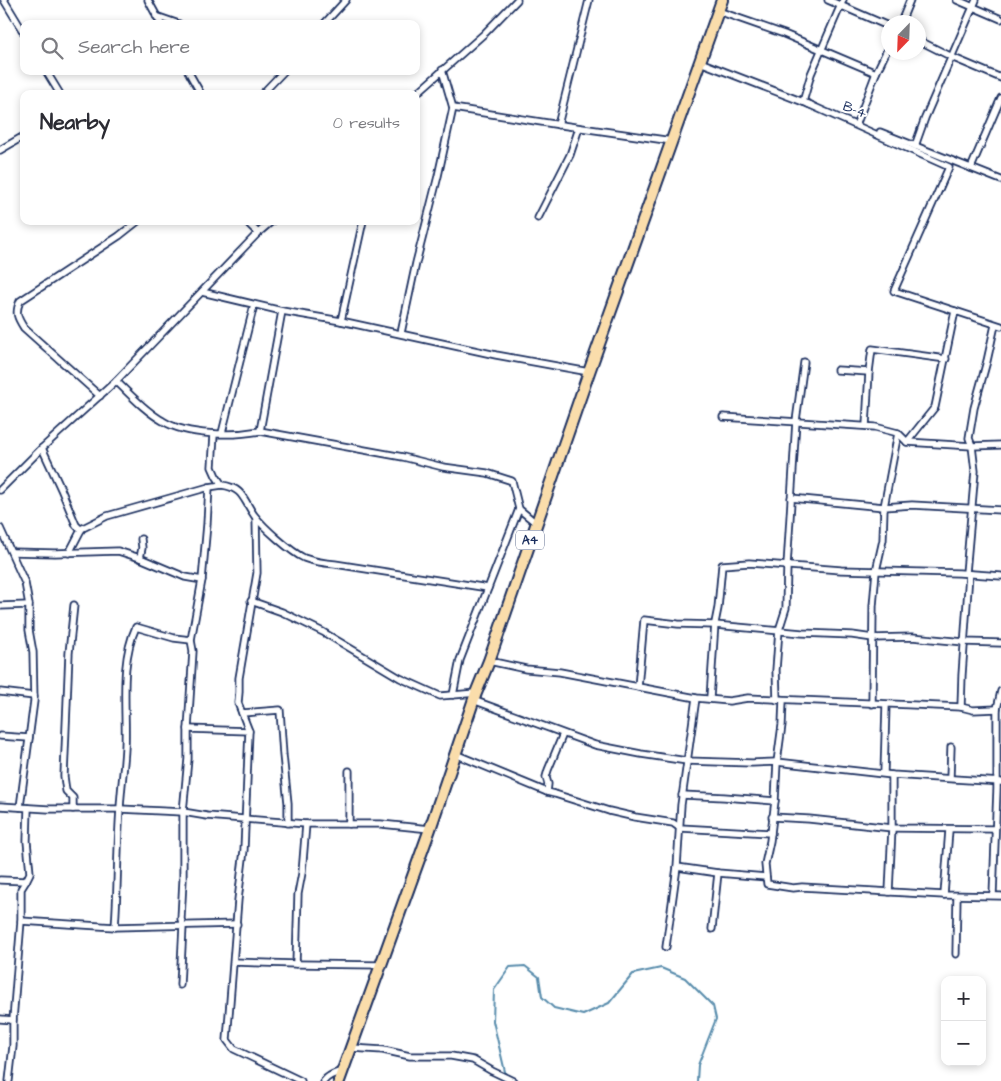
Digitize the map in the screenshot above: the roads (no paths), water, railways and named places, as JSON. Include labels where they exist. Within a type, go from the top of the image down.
[{"type":"highway","name":"A4","points":[[341,1076],[722,0]]},
{"type":"street","points":[[4,0],[20,26]]},
{"type":"street","points":[[148,0],[158,20]]},
{"type":"street","points":[[328,20],[346,0]]},
{"type":"street","points":[[420,90],[485,33],[518,0]]},
{"type":"street","points":[[558,125],[589,0]]},
{"type":"street","points":[[828,0],[842,3],[881,22]]},
{"type":"street","points":[[904,15],[910,0]]},
{"type":"street","points":[[957,0],[1001,19]]},
{"type":"street","points":[[915,146],[925,118],[976,0]]},
{"type":"street","points":[[842,3],[811,74],[805,103],[949,167],[894,291],[998,325],[974,408],[969,438],[972,446],[975,471],[961,708]]},
{"type":"street","points":[[718,10],[784,34],[876,73]]},
{"type":"street","points":[[156,16],[167,20]]},
{"type":"street","points":[[926,44],[1001,78]]},
{"type":"street","points":[[857,123],[882,60]]},
{"type":"street","name":"B-4","points":[[700,62],[1001,180]]},
{"type":"street","points":[[401,333],[453,108],[442,70]]},
{"type":"street","points":[[48,75],[58,90]]},
{"type":"street","points":[[190,75],[199,90]]},
{"type":"street","points":[[266,90],[280,75]]},
{"type":"street","points":[[971,168],[1000,106],[1001,98]]},
{"type":"street","points":[[453,108],[558,125],[672,140]]},
{"type":"street","points":[[538,218],[570,155],[579,128]]},
{"type":"street","points":[[0,150],[20,138]]},
{"type":"street","points":[[100,396],[24,328],[18,319],[17,310],[20,301],[133,225]]},
{"type":"street","points":[[250,225],[258,233]]},
{"type":"street","points":[[0,490],[42,448],[116,381],[267,225]]},
{"type":"street","points":[[341,321],[363,225]]},
{"type":"street","points":[[202,292],[282,311],[341,321],[496,355],[589,372]]},
{"type":"street","points":[[222,433],[254,305]]},
{"type":"street","points":[[260,431],[282,311]]},
{"type":"street","points":[[907,442],[934,407],[955,312]]},
{"type":"street","points":[[866,426],[872,349],[946,359]]},
{"type":"street","points":[[804,362],[796,421],[786,608],[779,630],[776,670],[782,725],[777,762],[775,801],[765,864],[767,884],[793,888],[944,896],[1001,896]]},
{"type":"street","points":[[837,370],[869,372]]},
{"type":"street","points":[[116,381],[144,408],[164,422],[182,429],[214,434],[260,431],[487,473],[512,481],[519,509],[460,660],[453,695]]},
{"type":"street","points":[[723,417],[875,427],[898,434],[907,442],[972,446],[1001,445]]},
{"type":"street","points":[[214,434],[212,467],[222,485]]},
{"type":"street","points":[[872,704],[873,606],[876,571],[883,540],[884,507],[898,434]]},
{"type":"street","points":[[42,448],[76,525],[81,530]]},
{"type":"street","points":[[69,553],[81,529],[107,516],[222,485],[231,486],[238,490],[256,518],[286,545],[303,557],[322,563],[488,588]]},
{"type":"street","points":[[180,985],[183,926],[181,919],[183,812],[188,759],[193,651],[191,640],[202,580],[209,487]]},
{"type":"street","points":[[791,498],[884,507],[912,505],[1001,510]]},
{"type":"street","points":[[519,509],[536,523]]},
{"type":"street","points":[[256,518],[257,573],[239,678],[238,703],[249,731],[244,850],[228,1040],[234,1049],[301,1081]]},
{"type":"street","points":[[0,528],[25,583],[33,652],[34,696],[32,721],[20,807]]},
{"type":"street","points":[[140,558],[141,539]]},
{"type":"street","points":[[12,552],[69,553],[118,551],[185,577],[202,580]]},
{"type":"street","points":[[710,698],[715,625],[722,565],[749,563],[1001,576]]},
{"type":"street","points":[[251,601],[282,612],[323,632],[400,678],[440,696],[475,696],[563,734],[595,745],[687,761],[777,762],[892,775],[999,782]]},
{"type":"street","points":[[0,606],[29,605]]},
{"type":"street","points":[[73,809],[73,798],[66,791],[64,776],[69,653],[74,605]]},
{"type":"street","points":[[638,687],[644,620],[802,633],[852,634],[873,638],[912,637],[1001,643]]},
{"type":"street","points":[[115,927],[120,809],[125,747],[126,668],[132,636],[136,627],[174,638],[191,640]]},
{"type":"street","points":[[489,661],[560,672],[696,698],[729,701],[748,698],[973,710],[997,709]]},
{"type":"street","points":[[993,895],[995,829],[999,782],[997,709],[1001,691]]},
{"type":"street","points":[[0,692],[34,696]]},
{"type":"street","points":[[666,947],[678,867],[682,796],[696,698]]},
{"type":"street","points":[[884,773],[886,704]]},
{"type":"street","points":[[242,713],[280,710],[288,823]]},
{"type":"street","points":[[188,729],[249,731]]},
{"type":"street","points":[[547,792],[548,784],[546,777],[563,734]]},
{"type":"street","points":[[0,736],[29,738]]},
{"type":"street","points":[[950,778],[952,747]]},
{"type":"street","points":[[455,754],[547,792],[609,811],[635,817],[673,822],[680,828],[771,833]]},
{"type":"street","points":[[349,772],[349,824]]},
{"type":"street","points":[[889,892],[892,775]]},
{"type":"street","points":[[682,796],[775,801]]},
{"type":"street","points":[[0,806],[183,812],[206,816],[288,823],[382,824],[430,829]]},
{"type":"street","points":[[9,1081],[14,1046],[13,1020],[21,921],[21,890],[30,873],[27,841],[28,808]]},
{"type":"street","points":[[772,817],[892,828],[995,829]]},
{"type":"street","points":[[296,964],[298,894],[302,873],[306,824]]},
{"type":"street","points":[[944,896],[949,830]]},
{"type":"street","points":[[678,867],[766,877]]},
{"type":"street","points":[[712,929],[718,873]]},
{"type":"street","points":[[0,880],[26,882]]},
{"type":"street","points":[[956,954],[957,896]]},
{"type":"street","points":[[21,921],[115,927],[237,924]]},
{"type":"street","points":[[234,962],[381,965]]},
{"type":"street","points":[[0,1019],[13,1020]]},
{"type":"street","points":[[351,1048],[384,1050],[410,1056],[450,1056],[473,1060],[513,1081]]},
{"type":"street","points":[[324,1081],[334,1074],[341,1076]]},
{"type":"waterway","points":[[505,1081],[506,1076],[493,1021],[494,990],[510,967],[525,966],[539,977],[542,997],[554,1008],[583,1015],[609,1003],[633,974],[661,968],[685,978],[713,1006],[716,1019],[698,1065],[697,1081]]}]
